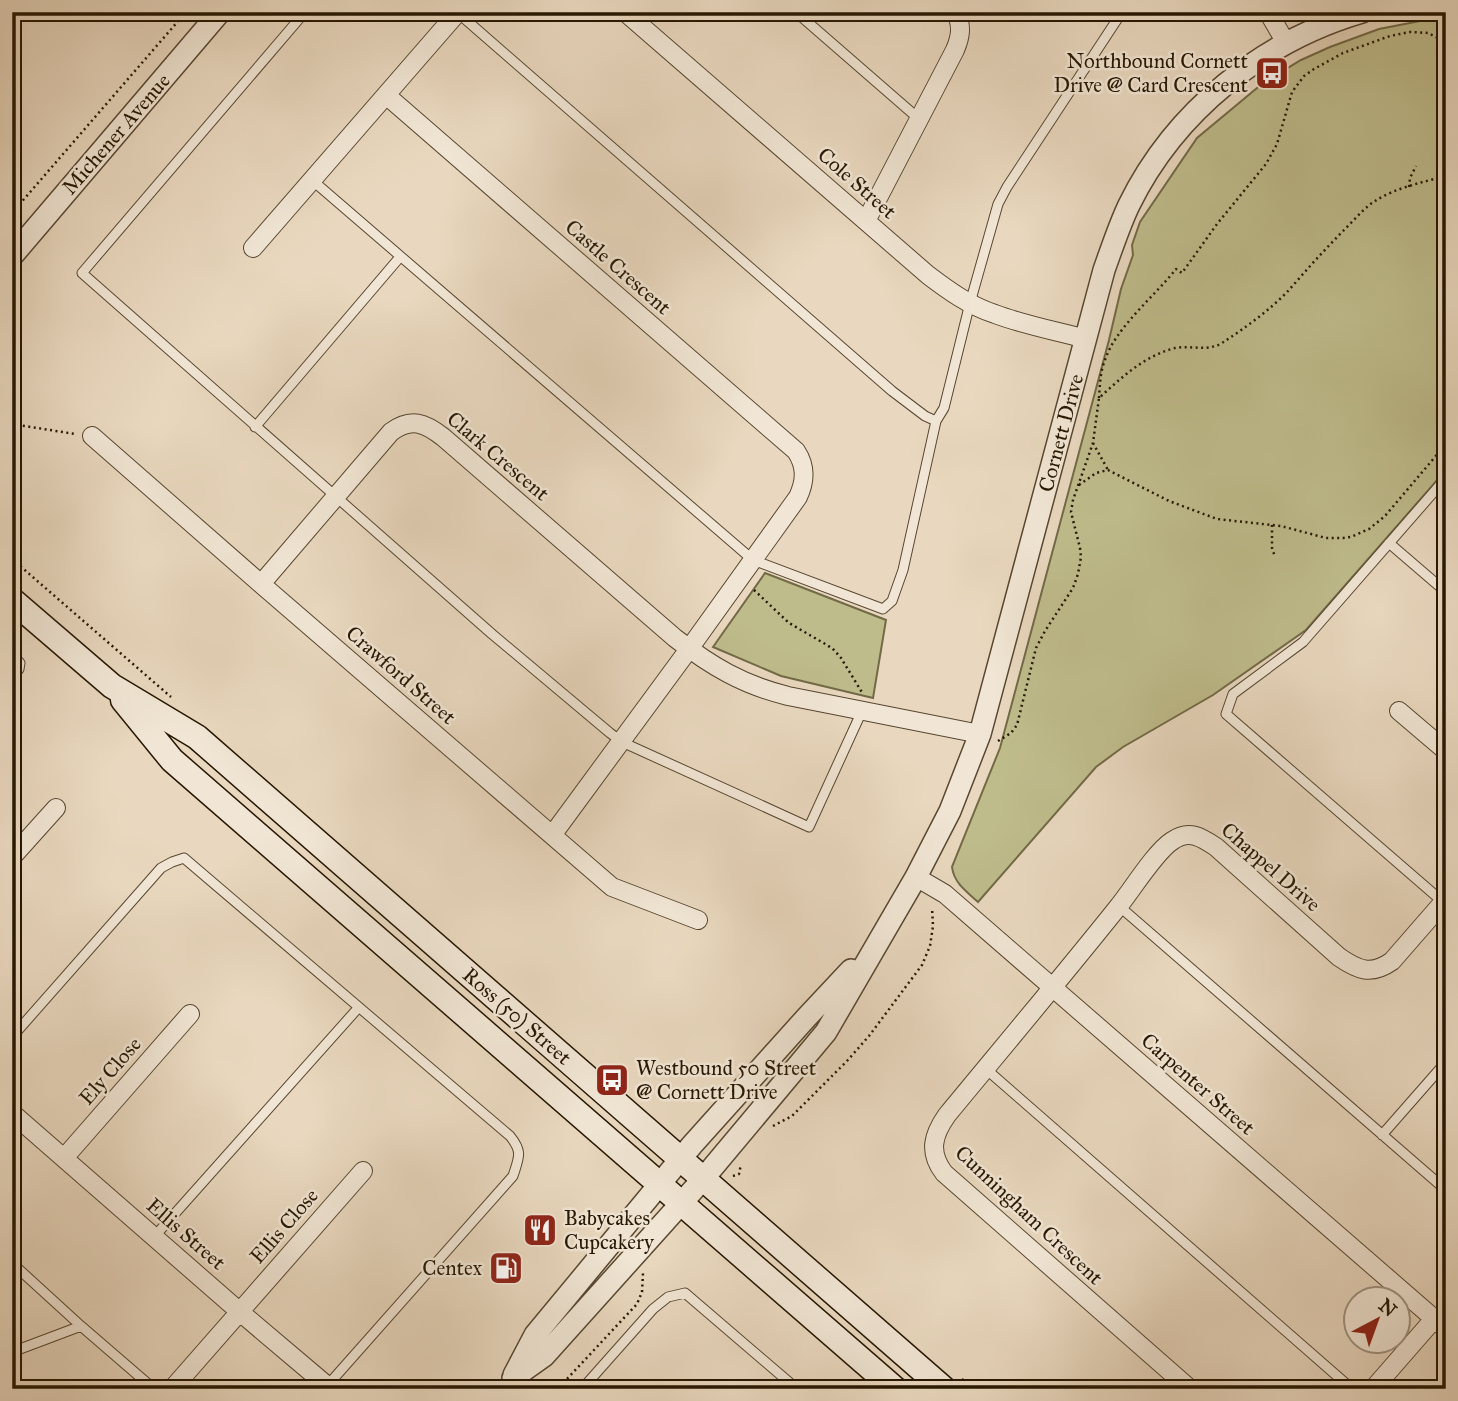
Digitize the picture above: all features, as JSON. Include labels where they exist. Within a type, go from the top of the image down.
[{"type":"main road","name":"Ross (50) Street","points":[[12,600],[112,686],[197,737],[944,1389]]},
{"type":"main road","name":"Ross (50) Street","points":[[112,686],[172,760],[895,1389]]},
{"type":"street","name":"Michener Avenue","points":[[12,256],[220,12]]},
{"type":"street","points":[[253,248],[457,12]]},
{"type":"street","name":"Cole Street","points":[[625,12],[948,290],[995,315],[1086,339]]},
{"type":"street","points":[[866,221],[959,40],[961,29],[956,12]]},
{"type":"street","points":[[1268,12],[1286,43]]},
{"type":"street","name":"Cornett Drive","points":[[508,1383],[544,1356],[703,1179],[825,1032],[916,877],[988,739],[1104,270],[1121,223],[1140,185],[1177,132],[1229,81],[1286,43],[1362,12]]},
{"type":"street","name":"Castle Crescent","points":[[386,95],[796,451],[803,466],[801,490],[689,649]]},
{"type":"street","name":"Clark Crescent","points":[[261,584],[391,432],[400,426],[417,423],[426,425],[443,437],[689,649],[715,667],[757,687],[788,696],[988,739]]},
{"type":"street","name":"Crawford Street","points":[[92,436],[612,887],[698,920]]},
{"type":"street","points":[[553,834],[689,649]]},
{"type":"street","points":[[1399,711],[1446,751]]},
{"type":"street","points":[[12,857],[56,808]]},
{"type":"street","name":"Chappel Drive","points":[[1052,987],[1162,850],[1171,841],[1189,835],[1198,836],[1216,847],[1339,957],[1363,970],[1375,970],[1392,961],[1444,901]]},
{"type":"street","name":"Carpenter Street","points":[[916,877],[945,894],[1440,1324]]},
{"type":"street","name":"Cornett Drive","points":[[508,1383],[535,1335],[660,1184],[806,1018],[875,946]]},
{"type":"street","name":"Cunningham Crescent","points":[[1052,987],[937,1130],[933,1149],[938,1165],[1190,1389]]},
{"type":"street","name":"Ely Close","points":[[64,1157],[190,1014]]},
{"type":"street","name":"Ellis Street","points":[[12,1113],[329,1387]]},
{"type":"street","name":"Ellis Close","points":[[172,1389],[363,1171]]},
{"type":"street","points":[[1373,1389],[1440,1324]]},
{"type":"lane","points":[[305,12],[82,273],[492,634],[622,741],[808,827],[868,712]]},
{"type":"lane","points":[[457,12],[892,391],[936,421]]},
{"type":"lane","points":[[796,12],[919,120]]},
{"type":"lane","points":[[312,180],[753,560],[883,609],[892,601],[903,570],[936,421],[944,408],[998,204],[1122,12]]},
{"type":"lane","points":[[255,427],[400,257]]},
{"type":"lane","points":[[1444,901],[1226,714],[1233,694],[1303,642],[1446,478]]},
{"type":"lane","points":[[1389,543],[1446,592]]},
{"type":"lane","points":[[12,654],[20,663],[12,678]]},
{"type":"lane","points":[[12,1037],[162,868],[184,858],[510,1136],[519,1146],[519,1160],[513,1176],[329,1387]]},
{"type":"lane","points":[[1119,906],[1446,1190]]},
{"type":"lane","points":[[154,1237],[359,1007]]},
{"type":"lane","points":[[1382,1135],[1446,1062]]},
{"type":"lane","points":[[986,1069],[1352,1389]]},
{"type":"lane","points":[[12,1263],[154,1389]]},
{"type":"lane","points":[[582,1389],[653,1310],[668,1297],[685,1293],[797,1389]]},
{"type":"lane","points":[[12,1352],[81,1325]]},
{"type":"path","points":[[12,213],[186,12]]},
{"type":"path","points":[[988,739],[1013,731],[1017,724],[1036,648],[1076,582],[1081,557],[1071,512],[1093,443],[1104,362],[1114,342],[1129,321],[1176,269],[1181,273],[1259,174],[1277,144],[1292,92],[1304,76],[1343,53],[1390,36],[1410,32],[1429,33],[1446,42]]},
{"type":"path","points":[[1409,187],[1416,166]]},
{"type":"path","points":[[1099,397],[1136,366],[1155,356],[1176,348],[1209,348],[1224,341],[1280,298],[1367,207],[1378,199],[1446,176]]},
{"type":"path","points":[[1439,178],[1446,182]]},
{"type":"path","points":[[12,424],[92,436]]},
{"type":"path","points":[[1093,443],[1108,470],[1169,501],[1226,522],[1272,525],[1326,538],[1343,538],[1369,529],[1385,516],[1446,444]]},
{"type":"path","points":[[1078,486],[1096,473],[1108,470]]},
{"type":"path","points":[[1272,525],[1272,548],[1275,557]]},
{"type":"path","points":[[740,579],[789,623],[834,650],[841,658],[868,712]]},
{"type":"path","points":[[767,1128],[792,1116],[869,1036],[926,957],[932,936],[932,908]]},
{"type":"path","points":[[730,1176],[739,1174],[741,1160]]},
{"type":"path","points":[[554,1389],[566,1380],[637,1304],[642,1292],[643,1270]]},
{"type":"shaded area","points":[[1446,19],[1446,470],[1306,630],[1213,695],[1123,747],[1096,767],[978,902],[958,882],[952,867],[1000,748],[1140,222],[1197,138],[1263,83],[1301,60],[1379,29]]},
{"type":"shaded area","points":[[765,573],[886,620],[873,698],[781,676],[713,647]]},
{"type":"place","name":"Northbound Cornett Drive @ Card Crescent","points":[[1272,73]]},
{"type":"place","name":"Westbound 50 Street @ Cornett Drive","points":[[612,1080]]},
{"type":"place","name":"Babycakes Cupcakery","points":[[540,1230]]},
{"type":"place","name":"Centex","points":[[506,1268]]}]
